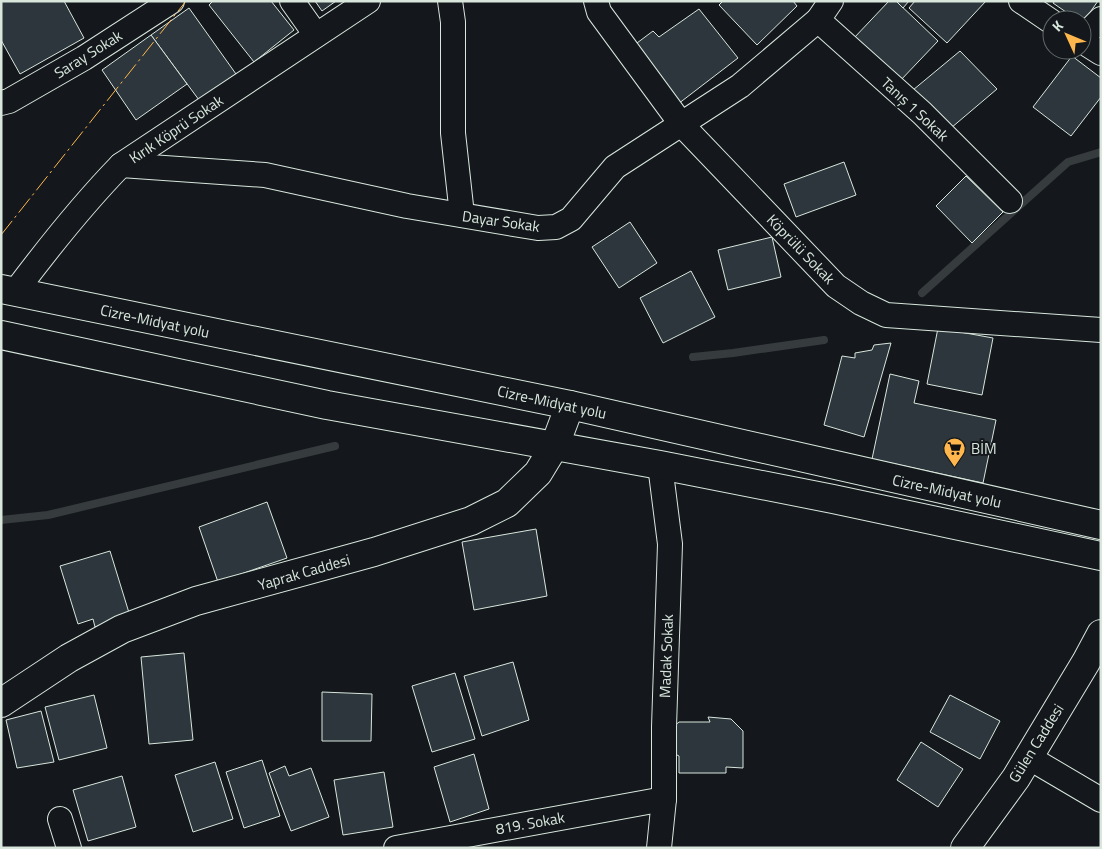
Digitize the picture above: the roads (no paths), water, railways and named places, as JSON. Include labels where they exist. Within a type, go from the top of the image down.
[{"type":"main road","name":"Cizre-Midyat yolu","points":[[8,291],[570,406],[1101,525]]},
{"type":"main road","name":"Cizre-Midyat yolu","points":[[1,334],[327,405],[660,465],[833,499],[1101,556]]},
{"type":"main road","name":"Yaprak Caddesi","points":[[1,703],[69,658],[122,629],[196,601],[374,552],[470,521],[507,503],[538,473],[555,446],[570,406]]},
{"type":"main road","name":"Gülen Caddesi","points":[[965,848],[1016,778],[1101,634]]},
{"type":"street","name":"Saray Sokak","points":[[1,103],[9,101],[84,58],[172,1]]},
{"type":"street","points":[[292,1],[316,35]]},
{"type":"street","name":"Kırık Köprü Sokak","points":[[8,291],[121,165],[368,1]]},
{"type":"street","points":[[450,1],[453,22],[453,133],[462,216]]},
{"type":"street","name":"Köprülü Sokak","points":[[596,1],[599,12],[682,125],[836,286],[862,303],[886,315],[1101,330]]},
{"type":"street","points":[[1021,1],[1042,15]]},
{"type":"street","name":"Dayar Sokak","points":[[121,165],[265,174],[407,206],[538,228],[556,227],[572,219],[615,167],[740,86],[824,10]]},
{"type":"street","name":"Tanış 1 Sokak","points":[[824,10],[922,113],[1010,200]]},
{"type":"street","points":[[1092,29],[1101,19]]},
{"type":"street","name":"Madak Sokak","points":[[659,848],[664,799],[664,727],[670,544],[660,465]]},
{"type":"street","points":[[1028,757],[1101,800]]},
{"type":"street","name":"819. Sokak","points":[[396,848],[664,799]]},
{"type":"street","points":[[60,819],[69,848]]},
{"type":"waterway","points":[[922,293],[1068,162],[1101,152]]},
{"type":"waterway","points":[[693,357],[824,340]]},
{"type":"waterway","points":[[1,520],[48,515],[335,446]]},
{"type":"place","name":"BİM","points":[[955,467]]}]
